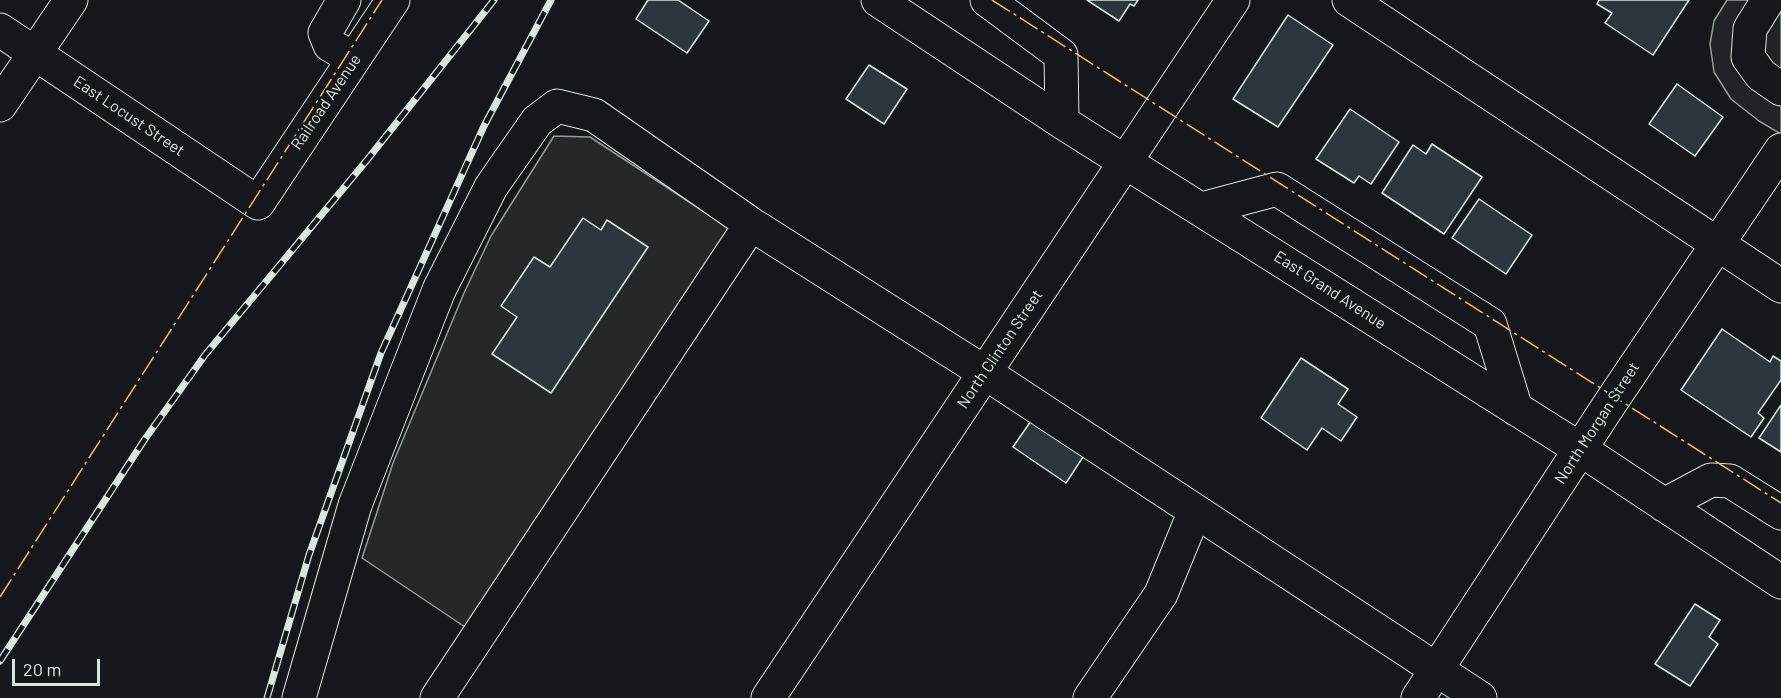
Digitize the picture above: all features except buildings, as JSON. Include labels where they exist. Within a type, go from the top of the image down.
[{"type":"street","points":[[0,105],[71,0]]},
{"type":"street","points":[[344,0],[325,33],[330,45],[354,59]]},
{"type":"street","name":"Railroad Avenue","points":[[258,203],[393,0]]},
{"type":"street","name":"East Grand Avenue","points":[[878,0],[1062,122],[1126,160],[1580,449],[1781,582]]},
{"type":"street","points":[[987,0],[1061,55],[1062,122]]},
{"type":"street","name":"North Clinton Street","points":[[768,698],[1233,0]]},
{"type":"street","points":[[1349,0],[1781,286]]},
{"type":"street","points":[[1768,0],[1750,28],[1748,57],[1761,75],[1781,89]]},
{"type":"street","name":"East Locust Street","points":[[0,30],[258,203]]},
{"type":"street","points":[[306,695],[354,505],[439,290],[491,188],[537,121],[557,106],[594,115],[752,224],[984,372],[1479,698]]},
{"type":"street","name":"North Morgan Street","points":[[1418,698],[1715,244],[1781,150]]},
{"type":"street","points":[[1202,209],[1277,189],[1490,324],[1516,409]]},
{"type":"street","points":[[437,698],[752,224]]},
{"type":"street","points":[[1664,505],[1712,480],[1730,481],[1781,513]]},
{"type":"street","points":[[1090,698],[1161,594],[1196,511]]},
{"type":"shaded area","points":[[1727,0],[1781,0],[1781,134],[1759,121],[1731,99],[1714,72],[1710,44],[1714,21]]},
{"type":"shaded area","points":[[554,136],[590,137],[732,230],[468,629],[362,558],[393,463],[464,293],[491,236]]},
{"type":"railway","points":[[0,661],[145,439],[205,355],[367,160],[494,0]]},
{"type":"railway","points":[[267,698],[309,555],[381,353],[484,126],[551,0]]},
{"type":"power","points":[[0,597],[382,0]]},
{"type":"power","points":[[992,0],[1781,503]]}]
